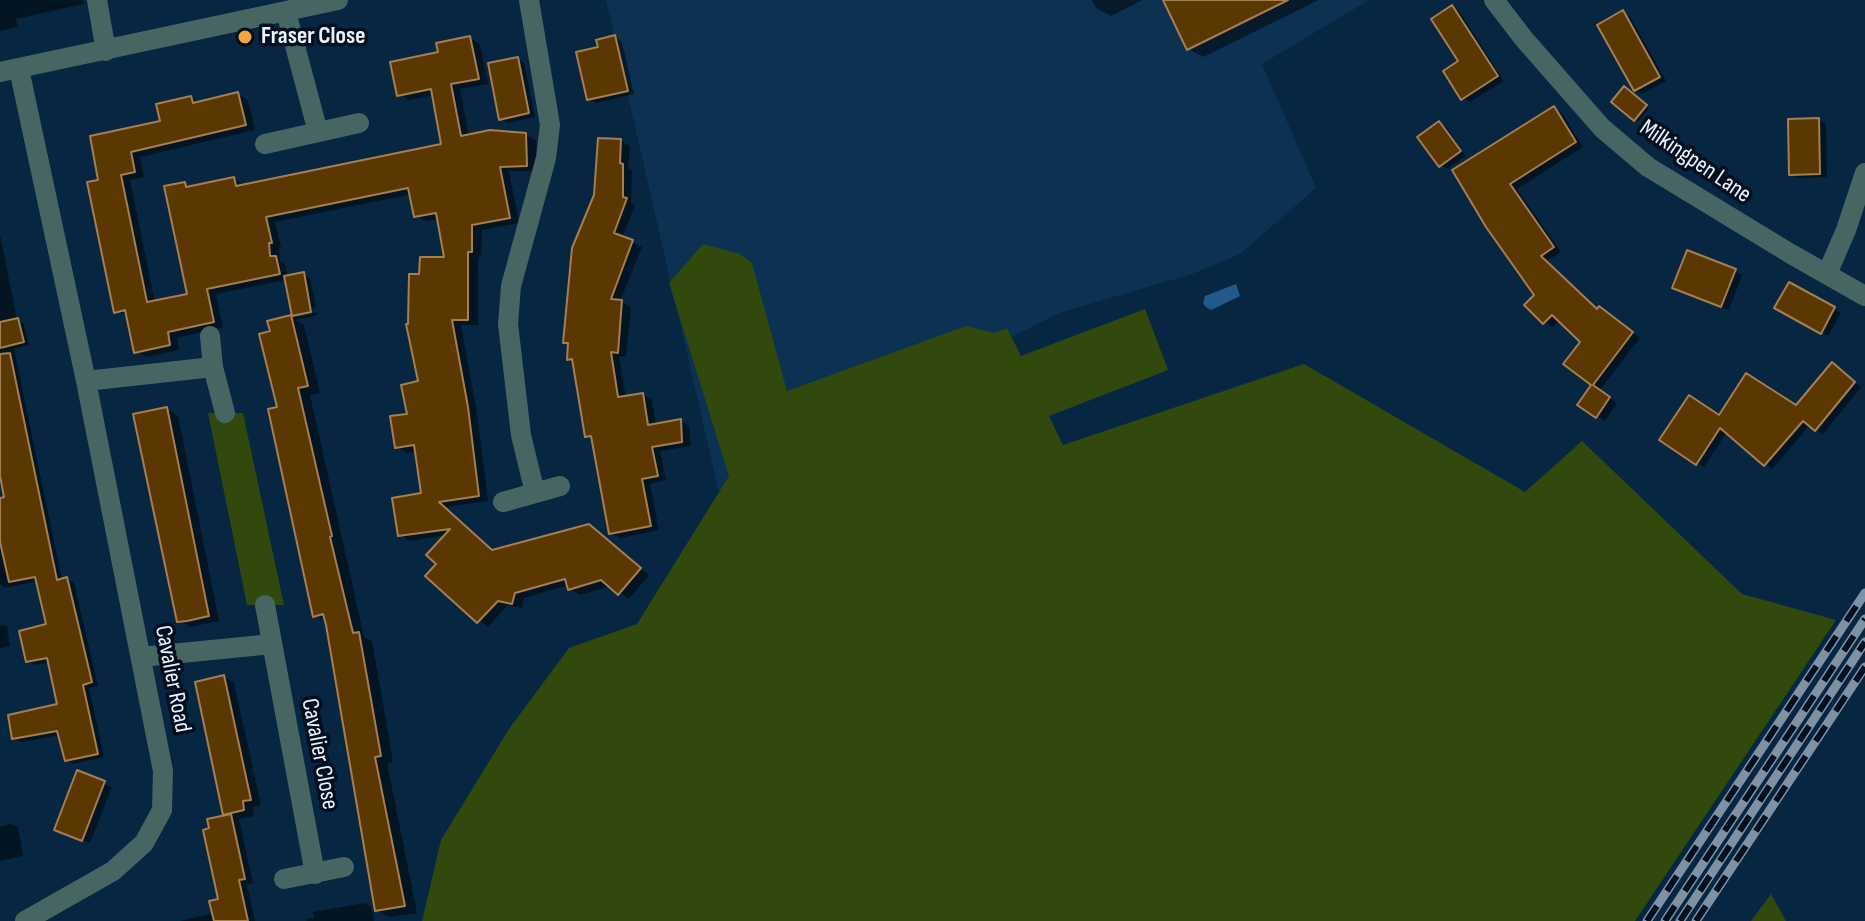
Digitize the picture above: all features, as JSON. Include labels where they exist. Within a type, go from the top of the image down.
[{"type":"street","points":[[97,0],[106,51]]},
{"type":"street","points":[[10,70],[338,0]]},
{"type":"street","points":[[529,0],[550,125],[546,158],[511,286],[508,324],[521,435],[535,493]]},
{"type":"street","name":"Milkingpen Lane","points":[[1494,0],[1531,48],[1602,128],[1648,167],[1865,296]]},
{"type":"street","points":[[286,12],[318,132]]},
{"type":"street","name":"Cavalier Road","points":[[10,70],[86,381],[163,771],[162,810],[144,843],[113,871],[25,921]]},
{"type":"street","points":[[265,144],[359,123]]},
{"type":"street","points":[[1827,274],[1865,173]]},
{"type":"street","points":[[210,336],[213,367],[225,413]]},
{"type":"street","points":[[86,381],[213,367]]},
{"type":"street","points":[[503,502],[560,486]]},
{"type":"street","name":"Cavalier Close","points":[[265,605],[315,874]]},
{"type":"street","points":[[141,657],[272,644]]},
{"type":"street","points":[[284,879],[344,867]]},
{"type":"shaded area","points":[[606,0],[1369,0],[1262,64],[1316,188],[1240,254],[1192,274],[1059,313],[794,447],[720,497]]},
{"type":"shaded area","points":[[1236,284],[1240,296],[1211,310],[1203,303],[1205,296]]},
{"type":"green space","points":[[703,244],[740,254],[752,263],[787,391],[966,326],[994,333],[1007,328],[1021,356],[1145,309],[1168,370],[1049,416],[1063,445],[1304,364],[1525,492],[1582,441],[1742,594],[1836,620],[1635,921],[422,921],[441,840],[509,729],[569,648],[637,624],[729,476],[669,283]]},
{"type":"green space","points":[[208,413],[243,413],[284,605],[247,605]]},
{"type":"green space","points":[[1771,894],[1786,921],[1751,921]]},
{"type":"building","points":[[1163,0],[1288,0],[1187,50]]},
{"type":"building","points":[[1452,5],[1498,76],[1461,100],[1443,71],[1458,61],[1431,19]]},
{"type":"building","points":[[1623,10],[1660,77],[1634,91],[1597,25]]},
{"type":"building","points":[[615,35],[628,91],[587,100],[576,52],[598,47],[596,40]]},
{"type":"building","points":[[470,36],[479,79],[451,84],[461,136],[490,130],[526,133],[527,166],[500,167],[510,218],[472,225],[472,252],[468,252],[468,320],[452,320],[468,407],[479,496],[439,502],[492,550],[589,524],[641,568],[618,595],[601,580],[568,590],[565,579],[515,593],[512,604],[498,601],[477,623],[425,576],[436,564],[426,555],[450,529],[398,536],[392,498],[421,493],[414,445],[395,448],[390,416],[407,414],[401,385],[418,381],[406,324],[409,274],[419,274],[420,257],[444,257],[436,213],[414,217],[408,188],[266,217],[272,243],[269,243],[270,256],[276,256],[280,274],[207,289],[214,322],[168,332],[170,345],[134,353],[125,310],[114,313],[87,182],[98,180],[90,136],[160,121],[156,104],[191,96],[193,103],[238,92],[246,125],[131,152],[135,172],[121,175],[147,302],[187,294],[164,186],[185,182],[186,187],[234,177],[236,186],[441,144],[431,89],[397,96],[390,62],[438,52],[436,43]]},
{"type":"building","points":[[518,57],[529,113],[499,120],[488,63]]},
{"type":"building","points":[[1624,86],[1647,105],[1634,121],[1611,102]]},
{"type":"building","points":[[1554,106],[1576,142],[1510,184],[1554,247],[1541,256],[1597,309],[1599,306],[1633,332],[1593,385],[1610,397],[1596,418],[1577,405],[1591,385],[1563,364],[1580,342],[1552,315],[1543,324],[1524,305],[1534,295],[1486,227],[1452,170]]},
{"type":"building","points":[[1819,118],[1820,174],[1789,175],[1788,119]]},
{"type":"building","points":[[1439,121],[1461,151],[1439,167],[1417,137]]},
{"type":"building","points":[[598,138],[621,139],[623,197],[627,198],[614,233],[633,240],[611,299],[622,300],[618,353],[611,352],[618,397],[643,393],[648,425],[681,419],[682,442],[652,447],[658,476],[642,479],[651,526],[609,534],[591,436],[585,437],[572,359],[567,360],[568,343],[563,343],[572,248],[594,195]]},
{"type":"building","points":[[1687,250],[1736,269],[1721,307],[1672,288]]},
{"type":"building","points":[[304,272],[311,312],[292,316],[284,276]]},
{"type":"building","points":[[1789,282],[1835,307],[1821,334],[1774,308]]},
{"type":"building","points":[[291,315],[308,386],[298,388],[353,633],[359,632],[381,756],[375,757],[405,906],[375,911],[326,625],[323,614],[313,617],[268,409],[277,407],[259,334],[270,331],[267,321]]},
{"type":"building","points":[[18,318],[24,342],[0,348],[0,322]]},
{"type":"building","points":[[10,353],[57,580],[67,577],[92,682],[83,685],[98,754],[65,761],[57,731],[12,739],[8,715],[57,704],[47,658],[26,662],[19,631],[46,624],[35,577],[9,582],[0,542],[0,498],[4,497],[0,476],[0,354]]},
{"type":"building","points":[[1832,362],[1855,382],[1815,431],[1803,421],[1764,466],[1720,428],[1696,465],[1659,440],[1689,395],[1719,415],[1746,373],[1796,405]]},
{"type":"building","points":[[167,407],[209,616],[177,622],[133,414]]},
{"type":"building","points":[[224,675],[251,800],[243,801],[244,810],[223,815],[195,682]]},
{"type":"building","points":[[77,770],[105,781],[82,841],[54,830]]},
{"type":"building","points":[[231,814],[245,879],[239,880],[248,921],[214,921],[209,901],[218,899],[203,830],[209,828],[207,819]]},
{"type":"railway","points":[[1647,921],[1865,593]]},
{"type":"railway","points":[[1665,921],[1865,619]]},
{"type":"railway","points":[[1680,921],[1865,642]]},
{"type":"railway","points":[[1696,921],[1865,667]]},
{"type":"place","name":"Fraser Close","points":[[245,37]]}]
